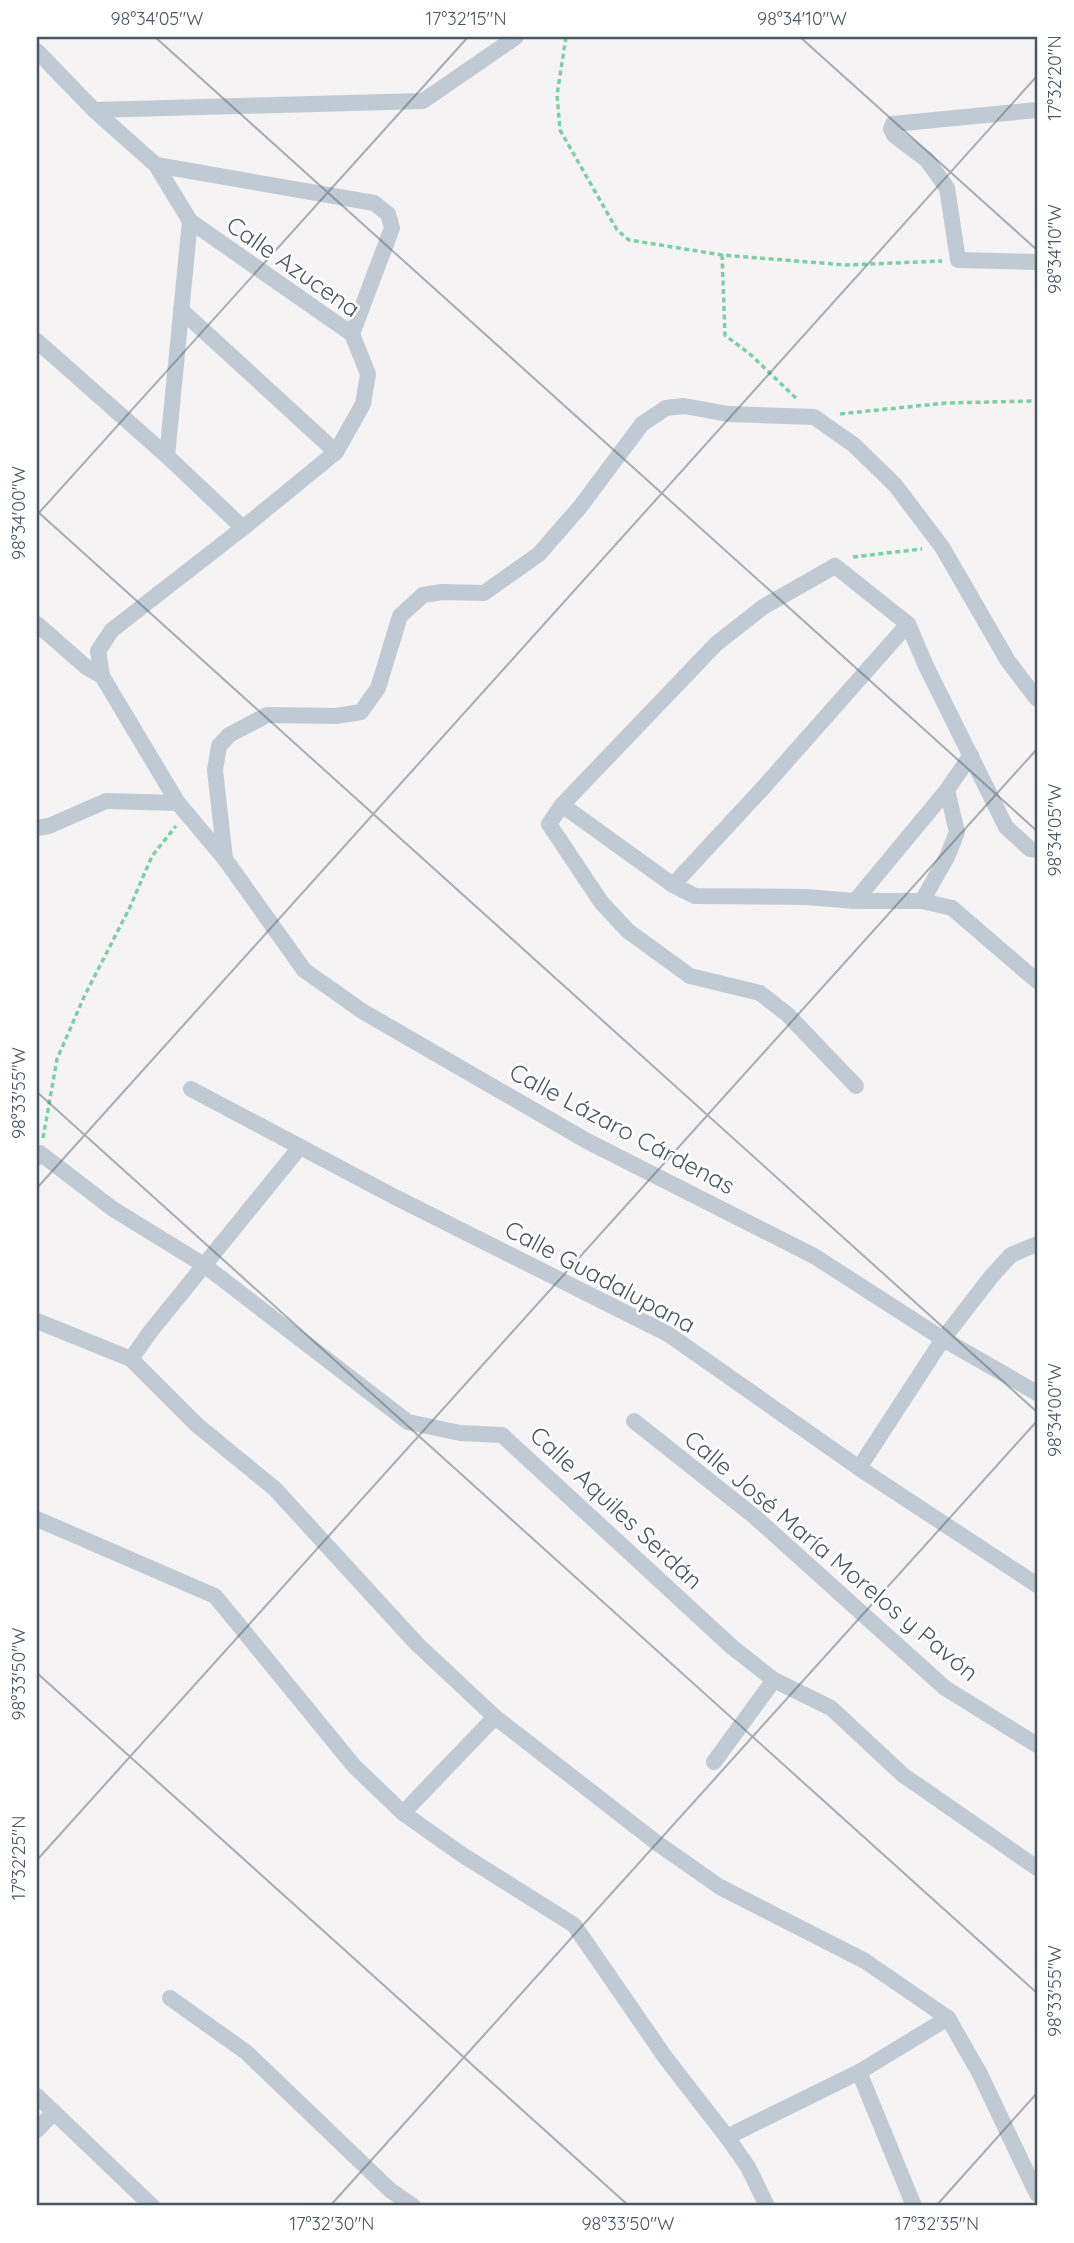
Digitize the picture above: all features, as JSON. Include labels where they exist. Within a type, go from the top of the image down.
[{"type":"street","points":[[94,110],[423,101],[516,37]]},
{"type":"street","name":"Calle Azucena","points":[[37,51],[94,110],[156,165],[190,221],[352,334],[368,374],[363,404],[336,452],[112,630],[98,651],[102,676]]},
{"type":"street","points":[[1037,110],[893,124],[891,129],[894,135],[927,160],[947,188],[958,260],[1037,262]]},
{"type":"street","points":[[156,165],[374,203],[388,214],[392,228],[352,334]]},
{"type":"street","points":[[167,456],[190,221]]},
{"type":"street","points":[[181,310],[336,452]]},
{"type":"street","points":[[37,341],[167,456],[243,528]]},
{"type":"street","points":[[225,859],[215,770],[219,746],[229,735],[267,715],[336,716],[361,712],[378,688],[400,616],[423,595],[442,592],[484,593],[539,554],[580,507],[642,424],[666,408],[684,406],[729,414],[814,417],[854,445],[895,485],[942,547],[1008,661],[1037,699]]},
{"type":"street","points":[[856,1086],[787,1014],[760,993],[690,976],[628,931],[601,902],[549,824],[562,805],[716,644],[763,607],[835,566],[908,624],[1006,827],[1030,849],[1037,850]]},
{"type":"street","points":[[37,624],[85,666],[102,676]]},
{"type":"street","points":[[673,884],[771,779],[908,624]]},
{"type":"street","name":"Calle Lázaro Cárdenas","points":[[102,676],[182,808],[225,859],[304,970],[362,1011],[587,1140],[814,1256],[943,1339],[1037,1393]]},
{"type":"street","points":[[855,901],[947,790],[971,755]]},
{"type":"street","points":[[922,901],[947,857],[957,832],[947,790]]},
{"type":"street","points":[[37,828],[49,826],[106,801],[182,808]]},
{"type":"street","points":[[562,805],[673,884],[695,896],[922,901],[952,908],[1037,981]]},
{"type":"street","name":"Calle Guadalupana","points":[[191,1089],[668,1334],[859,1468],[1037,1585]]},
{"type":"street","points":[[131,1359],[300,1147]]},
{"type":"street","name":"Calle Aquiles Serdán","points":[[38,1156],[113,1209],[204,1265],[408,1422],[460,1433],[502,1435],[732,1647],[774,1680],[831,1708],[902,1775],[1037,1868]]},
{"type":"street","points":[[859,1468],[943,1339],[1011,1255],[1037,1244]]},
{"type":"street","points":[[37,1321],[131,1359],[197,1424],[275,1489],[417,1644],[495,1717],[657,1843],[720,1887],[865,1961],[948,2018],[980,2074],[1037,2194]]},
{"type":"street","name":"Calle José María Morelos y Pavón","points":[[634,1421],[755,1517],[945,1688],[1037,1745]]},
{"type":"street","points":[[37,1519],[215,1596],[354,1766],[403,1813],[461,1854],[575,1925],[665,2057],[727,2137],[748,2168],[767,2206]]},
{"type":"street","points":[[714,1762],[774,1680]]},
{"type":"street","points":[[403,1813],[495,1717]]},
{"type":"street","points":[[170,1998],[246,2052],[390,2190],[412,2206]]},
{"type":"street","points":[[727,2137],[859,2071],[948,2018]]},
{"type":"street","points":[[859,2071],[914,2206]]},
{"type":"street","points":[[37,2096],[152,2206]]},
{"type":"street","points":[[37,2130],[54,2112]]},
{"type":"path","points":[[566,37],[557,95],[560,130],[617,230],[628,240],[722,255],[846,265],[958,260]]},
{"type":"path","points":[[722,255],[725,335],[790,391],[814,417],[946,403],[1037,401]]},
{"type":"path","points":[[835,566],[851,558],[942,547]]},
{"type":"path","points":[[38,1156],[57,1059],[131,907],[152,856],[182,808]]}]
